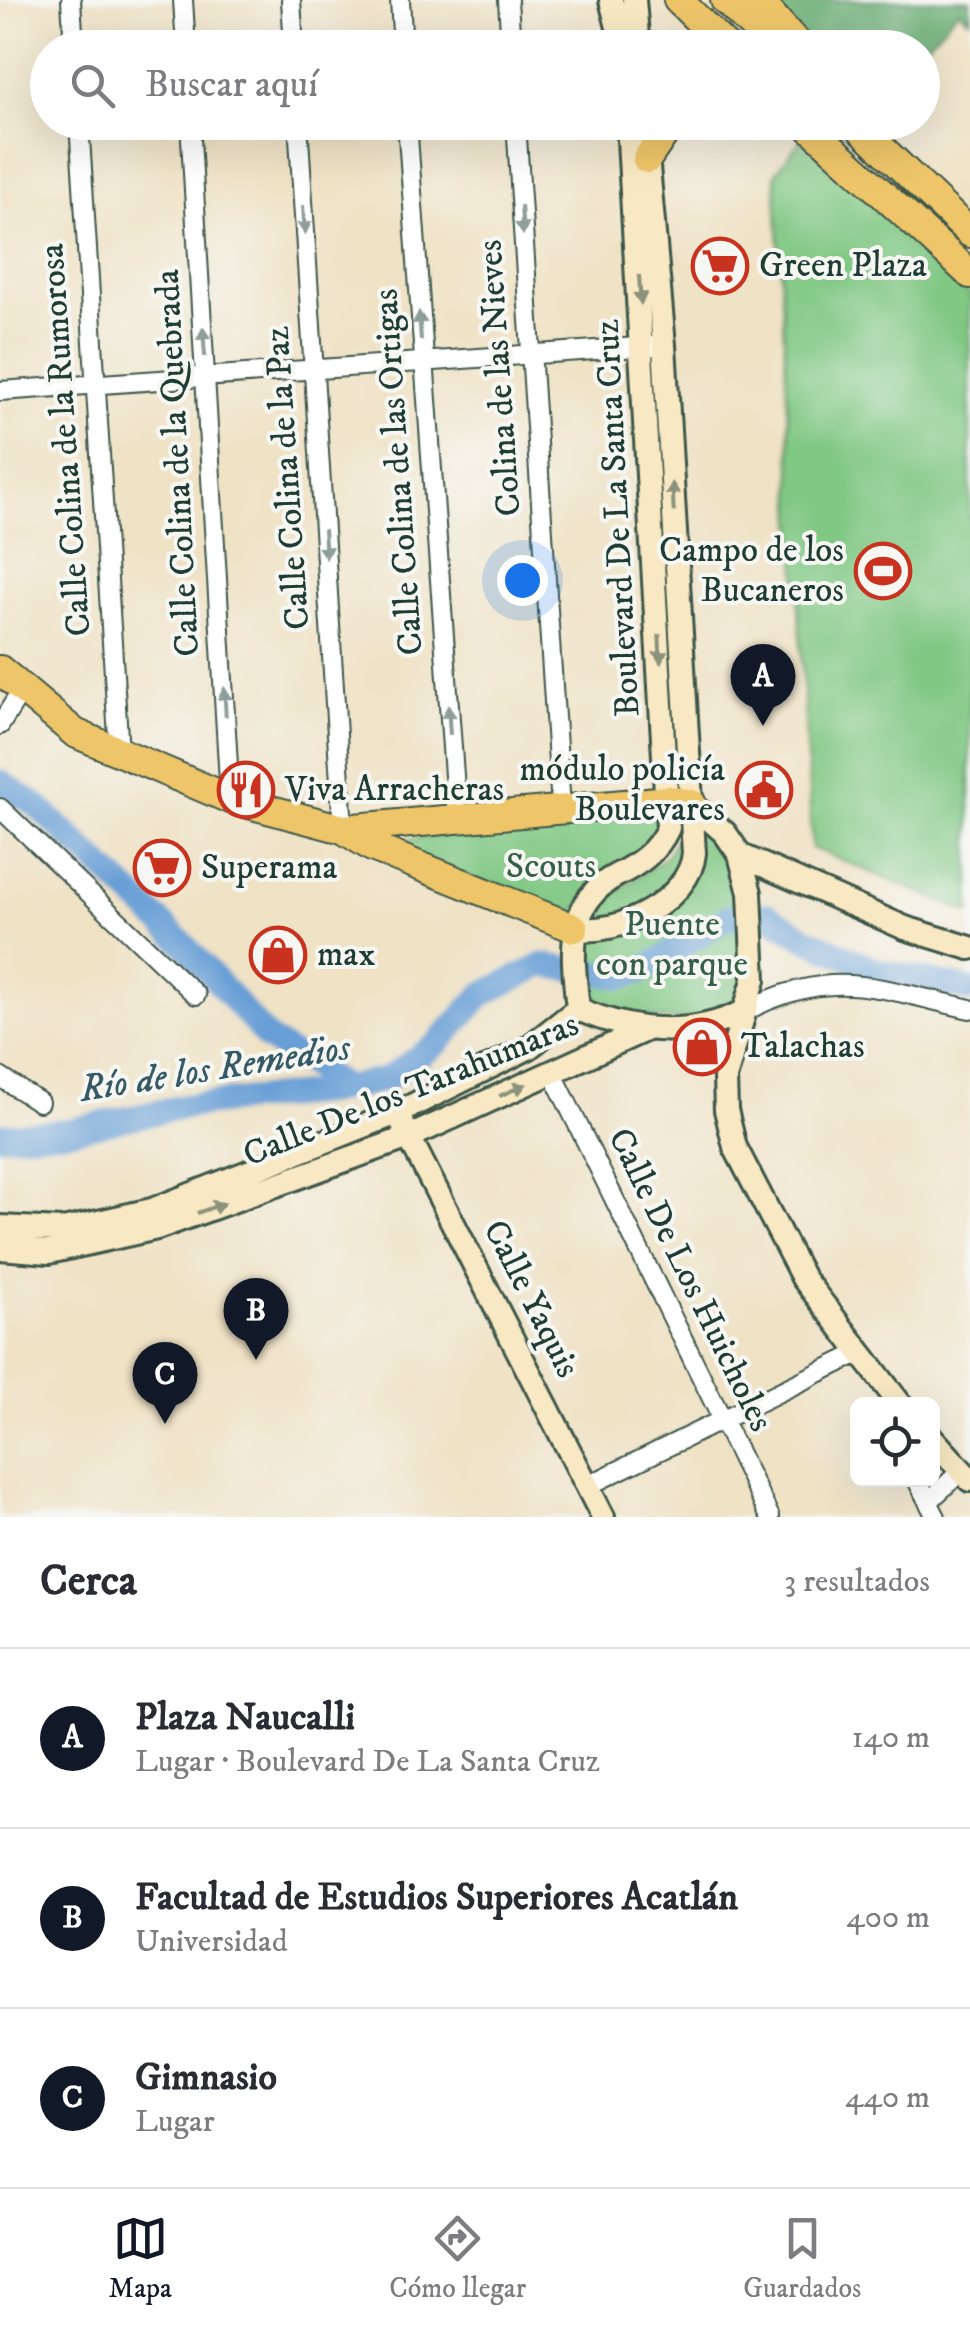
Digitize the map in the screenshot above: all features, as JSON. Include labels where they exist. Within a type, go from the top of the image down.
[{"type":"main road","points":[[615,0],[620,30]]},
{"type":"main road","points":[[634,0],[636,30]]},
{"type":"main road","points":[[678,0],[709,30]]},
{"type":"main road","points":[[725,0],[756,30]]},
{"type":"main road","points":[[758,0],[785,30]]},
{"type":"main road","name":"Boulevard De La Santa Cruz","points":[[630,140],[654,346]]},
{"type":"main road","name":"Boulevard De La Santa Cruz","points":[[573,937],[609,926],[679,891],[693,867],[680,802],[645,140]]},
{"type":"main road","points":[[647,159],[660,140]]},
{"type":"main road","points":[[821,140],[970,274]]},
{"type":"main road","points":[[873,140],[970,233]]},
{"type":"main road","points":[[0,670],[54,720],[119,753],[230,799],[343,829],[372,847],[573,937],[577,997]]},
{"type":"main road","points":[[343,829],[562,808],[680,802],[726,833],[740,855],[750,893],[754,980],[726,1078],[726,1110],[734,1147],[794,1262],[891,1397]]},
{"type":"main road","name":"Boulevard De La Santa Cruz","points":[[573,937],[586,902],[602,884],[641,862],[662,842],[680,802]]},
{"type":"main road","points":[[740,855],[905,928],[970,948]]},
{"type":"main road","name":"Calle De los Tarahumaras","points":[[0,1228],[63,1230],[152,1210],[397,1114],[528,1048],[577,997],[647,1029]]},
{"type":"main road","points":[[647,1029],[703,1028],[744,1012]]},
{"type":"main road","name":"Calle De los Tarahumaras","points":[[0,1248],[50,1252],[157,1228],[409,1137],[647,1029]]},
{"type":"main road","name":"Calle Yaquis","points":[[397,1114],[602,1517]]},
{"type":"main road","points":[[940,1447],[966,1476]]},
{"type":"street","points":[[71,0],[73,30]]},
{"type":"street","points":[[183,0],[185,30]]},
{"type":"street","points":[[290,0],[292,30]]},
{"type":"street","points":[[400,0],[402,30]]},
{"type":"street","points":[[508,0],[510,30]]},
{"type":"street","name":"Calle Colina de la Rumorosa","points":[[80,140],[119,753]]},
{"type":"street","name":"Calle Colina de la Quebrada","points":[[191,140],[230,799]]},
{"type":"street","name":"Calle Colina de la Paz","points":[[299,140],[343,829]]},
{"type":"street","name":"Calle Colina de las Ortigas","points":[[409,140],[456,818]]},
{"type":"street","name":"Colina de las Nieves","points":[[517,140],[562,808]]},
{"type":"street","points":[[0,391],[654,346]]},
{"type":"street","points":[[0,725],[22,690]]},
{"type":"street","points":[[0,808],[196,996]]},
{"type":"street","points":[[744,1012],[782,991],[826,983],[852,984],[970,1009]]},
{"type":"street","name":"Calle De Los Huicholes","points":[[552,1072],[770,1517]]},
{"type":"street","points":[[0,1077],[39,1102]]},
{"type":"street","points":[[587,1486],[860,1353]]},
{"type":"street","points":[[932,1509],[966,1476]]},
{"type":"green space","points":[[767,0],[970,0],[970,20],[959,10],[940,31],[794,30]]},
{"type":"green space","name":"Campo de los Bucaneros","points":[[801,140],[806,140],[970,294],[970,913],[812,848],[775,174]]},
{"type":"green space","name":"Scouts","points":[[660,814],[658,836],[568,917],[378,842]]},
{"type":"green space","name":"Puente con parque","points":[[684,825],[711,828],[743,876],[748,979],[734,1009],[680,1020],[645,1017],[591,1002],[586,941],[591,918],[615,893],[665,858]]},
{"type":"waterway","points":[[0,782],[36,805],[183,943],[269,1040],[345,1087]]},
{"type":"waterway","name":"Río de los Remedios","points":[[0,1135],[66,1131],[187,1106],[329,1092],[387,1079],[438,1043],[483,994],[543,965],[622,977],[640,972],[728,917],[768,915],[809,940],[876,970],[970,990]]},
{"type":"place","name":"Green Plaza","points":[[720,266]]},
{"type":"place","name":"Campo de los Bucaneros","points":[[883,571]]},
{"type":"place","name":"Plaza Naucalli","points":[[763,726]]},
{"type":"place","name":"Viva Arracheras","points":[[246,790]]},
{"type":"place","name":"módulo policía Boulevares","points":[[764,790]]},
{"type":"place","name":"Superama","points":[[162,868]]},
{"type":"place","name":"max","points":[[278,955]]},
{"type":"place","name":"Talachas","points":[[702,1047]]},
{"type":"place","name":"Facultad de Estudios Superiores Acatlán","points":[[256,1360]]},
{"type":"place","name":"Gimnasio","points":[[165,1424]]}]
